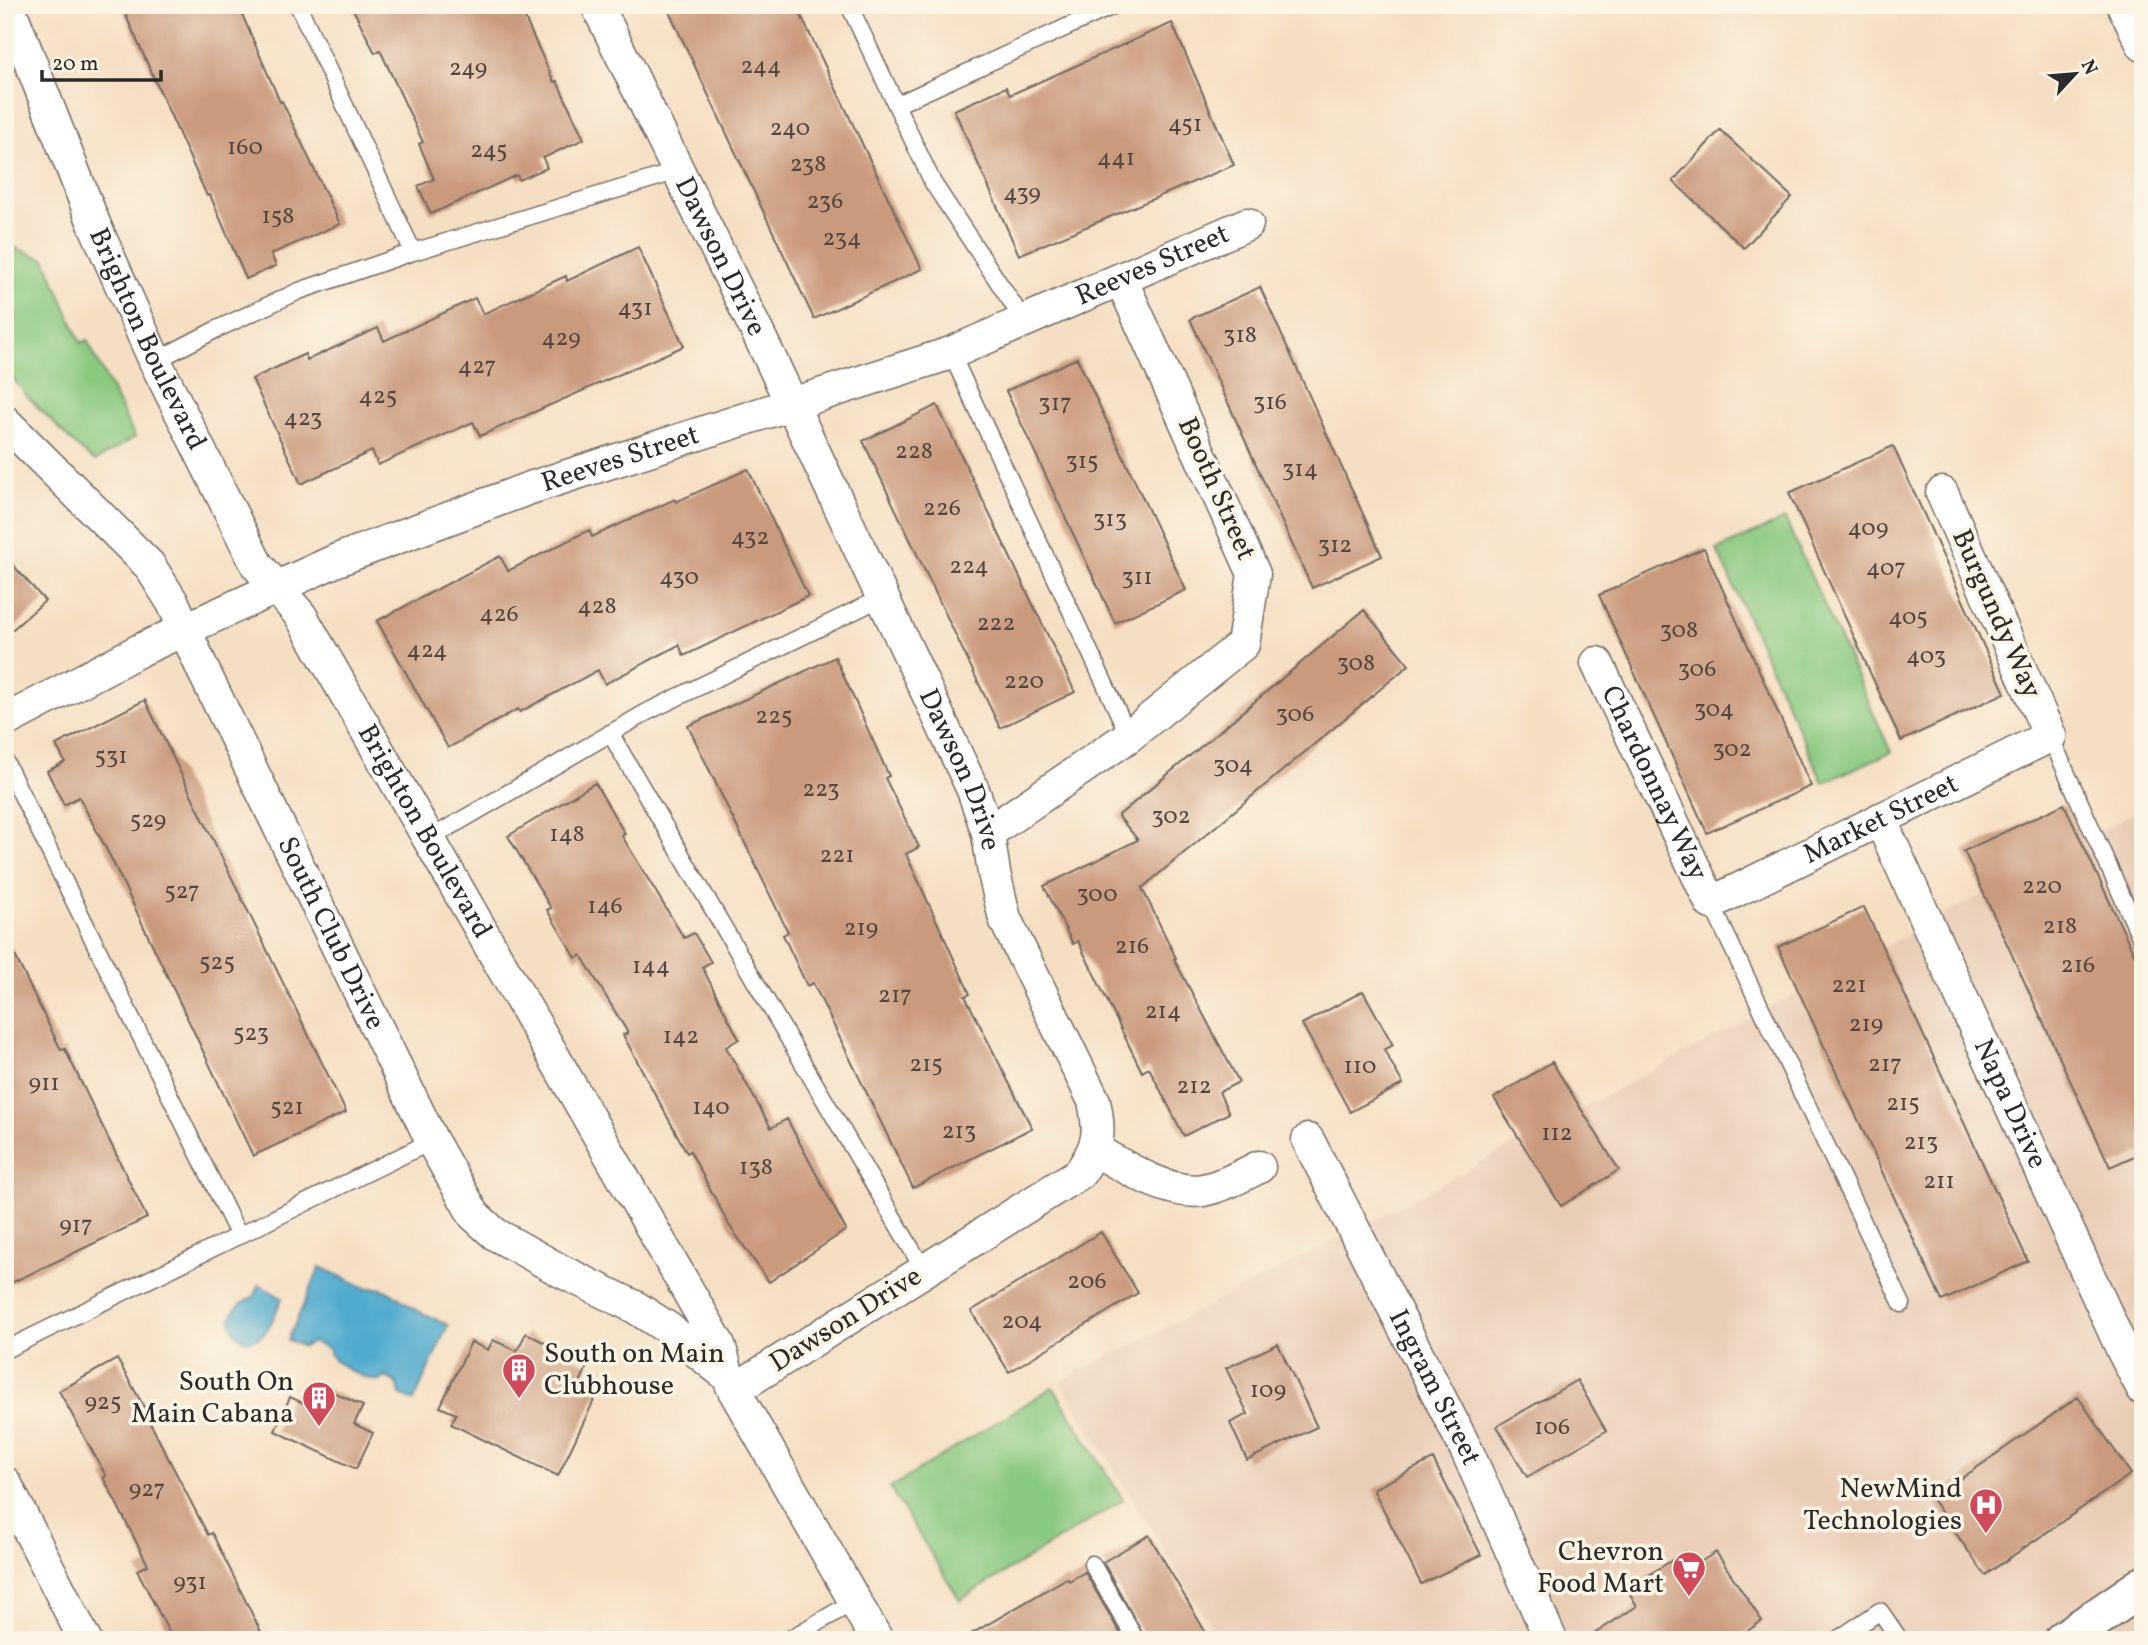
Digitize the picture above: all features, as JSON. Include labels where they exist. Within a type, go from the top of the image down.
[{"type":"main road","points":[[2064,1640],[2143,1586]]},
{"type":"street","name":"Brighton Boulevard","points":[[8,5],[95,226],[155,361],[257,565],[301,616],[719,1345],[729,1381],[877,1640]]},
{"type":"street","name":"Dawson Drive","points":[[597,5],[883,597],[973,790],[988,833],[1005,919],[1094,1101],[1099,1128],[1095,1150],[1080,1172],[925,1272],[729,1381]]},
{"type":"street","points":[[2123,5],[2143,45]]},
{"type":"street","name":"Reeves Street","points":[[5,721],[184,630],[337,560],[530,488],[951,353],[1247,225]]},
{"type":"street","name":"Booth Street","points":[[988,833],[1129,736],[1243,644],[1254,574],[1121,279]]},
{"type":"street","name":"South Club Drive","points":[[5,422],[149,565],[173,603],[432,1141],[474,1215],[495,1234],[561,1271],[635,1307],[669,1329],[729,1381]]},
{"type":"street","name":"Burgundy Way","points":[[1942,493],[2050,736]]},
{"type":"street","name":"Chardonnay Way","points":[[1597,663],[1711,903]]},
{"type":"street","name":"Market Street","points":[[1711,903],[2050,736]]},
{"type":"street","name":"Napa Drive","points":[[1880,819],[2123,1353],[2143,1389]]},
{"type":"street","name":"Ingram Street","points":[[1308,1140],[1467,1451],[1551,1640]]},
{"type":"street","points":[[1095,1150],[1136,1174],[1178,1188],[1200,1191],[1230,1182],[1259,1167]]},
{"type":"street","points":[[5,1483],[85,1640]]},
{"type":"lane","points":[[299,5],[413,252]]},
{"type":"lane","points":[[849,5],[933,183],[1024,321]]},
{"type":"lane","points":[[896,105],[1115,5]]},
{"type":"lane","points":[[155,361],[299,291],[413,252],[678,171]]},
{"type":"lane","points":[[951,353],[1129,736]]},
{"type":"lane","points":[[429,839],[647,712],[883,597]]},
{"type":"lane","points":[[610,733],[925,1272]]},
{"type":"lane","points":[[2050,736],[2143,943]]},
{"type":"lane","points":[[5,761],[239,1236]]},
{"type":"lane","points":[[1711,903],[1902,1304]]},
{"type":"lane","points":[[5,1350],[432,1141]]},
{"type":"lane","points":[[1092,1564],[1136,1640]]},
{"type":"lane","points":[[788,1640],[855,1601]]},
{"type":"lane","points":[[1837,1640],[1880,1611],[1900,1640]]},
{"type":"shaded area","points":[[2143,808],[2143,1637],[2139,1640],[1219,1640],[1060,1381],[1323,1247]]},
{"type":"green space","points":[[15,248],[45,259],[81,343],[87,340],[135,437],[95,461],[77,447],[27,396],[5,369],[5,252]]},
{"type":"green space","points":[[1785,519],[1891,752],[1823,783],[1717,550]]},
{"type":"green space","points":[[1053,1387],[1123,1500],[960,1600],[890,1488]]},
{"type":"water","points":[[320,1267],[366,1288],[379,1288],[392,1293],[416,1310],[448,1325],[414,1401],[400,1395],[397,1383],[384,1376],[381,1381],[359,1375],[334,1359],[329,1354],[330,1350],[313,1342],[303,1347],[288,1340]]},
{"type":"water","points":[[259,1285],[282,1298],[265,1332],[254,1340],[246,1341],[234,1329],[232,1314],[254,1296]]},
{"type":"building","points":[[121,5],[238,5],[280,102],[282,101],[340,224],[271,254],[276,266],[246,279],[210,195],[207,196]]},
{"type":"building","points":[[351,5],[519,5],[554,82],[557,81],[584,139],[543,158],[547,168],[519,180],[517,175],[431,214],[418,186],[434,179],[419,144],[423,142],[380,50],[375,53]]},
{"type":"building","points":[[666,5],[796,5],[922,269],[814,319]]},
{"type":"building","points":[[1172,23],[1234,165],[1019,255],[954,110],[1006,87],[1010,95]]},
{"type":"building","points":[[1720,130],[1792,197],[1744,248],[1673,181]]},
{"type":"building","points":[[638,247],[684,346],[480,436],[473,422],[378,465],[372,451],[301,484],[252,379],[305,354],[307,360],[378,328],[384,341],[475,298],[483,314],[566,276],[567,281]]},
{"type":"building","points":[[1260,287],[1382,556],[1312,588],[1190,319]]},
{"type":"building","points":[[1077,358],[1186,590],[1115,623],[1006,391]]},
{"type":"building","points":[[937,405],[1075,692],[1000,728],[863,441]]},
{"type":"building","points":[[1893,446],[2005,693],[1901,741],[1789,493]]},
{"type":"building","points":[[748,469],[808,596],[684,656],[679,645],[605,684],[598,670],[520,712],[518,709],[448,748],[377,621],[500,556],[508,571],[589,530],[592,537]]},
{"type":"building","points":[[1704,548],[1811,786],[1707,833],[1599,595]]},
{"type":"building","points":[[5,556],[45,601],[5,636]]},
{"type":"building","points":[[1364,610],[1409,665],[1142,888],[1176,958],[1174,959],[1239,1082],[1219,1092],[1229,1113],[1184,1136],[1149,1068],[1142,1072],[1078,941],[1073,944],[1044,886],[1138,840],[1118,816]]},
{"type":"building","points":[[835,657],[889,776],[885,778],[919,847],[906,854],[970,994],[965,996],[1032,1128],[913,1188],[813,983],[807,986],[783,935],[788,932],[688,726]]},
{"type":"building","points":[[145,700],[346,1112],[253,1156],[112,860],[79,797],[64,805],[47,771],[65,762],[56,745]]},
{"type":"building","points":[[595,783],[625,834],[622,836],[684,938],[694,933],[711,962],[702,967],[739,1039],[726,1047],[771,1128],[787,1119],[846,1230],[769,1282],[729,1225],[623,1035],[628,1033],[581,955],[576,958],[547,910],[551,908],[508,836]]},
{"type":"building","points":[[2064,804],[2143,973],[2143,1152],[2110,1167],[1964,851]]},
{"type":"building","points":[[1864,907],[2028,1261],[1942,1301],[1778,947]]},
{"type":"building","points":[[5,935],[61,1050],[65,1049],[147,1218],[5,1286]]},
{"type":"building","points":[[1363,991],[1393,1045],[1384,1050],[1403,1084],[1350,1112],[1302,1024]]},
{"type":"building","points":[[1552,1062],[1619,1170],[1561,1206],[1494,1098]]},
{"type":"building","points":[[1101,1232],[1138,1293],[1009,1372],[971,1311]]},
{"type":"building","name":"South on Main Clubhouse","points":[[526,1333],[588,1365],[580,1383],[598,1392],[558,1476],[451,1424],[456,1414],[440,1407],[471,1342],[488,1350],[493,1340],[517,1351]]},
{"type":"building","points":[[1278,1344],[1317,1427],[1247,1460],[1230,1423],[1248,1414],[1226,1368]]},
{"type":"building","points":[[117,1359],[148,1414],[146,1415],[208,1535],[212,1533],[265,1640],[173,1640],[137,1570],[148,1565],[103,1477],[106,1476],[59,1391]]},
{"type":"building","points":[[1577,1380],[1606,1431],[1527,1477],[1497,1426]]},
{"type":"building","name":"South On Main Cabana","points":[[322,1387],[363,1406],[354,1424],[373,1433],[356,1469],[275,1431],[290,1397],[312,1407]]},
{"type":"building","points":[[2078,1397],[2131,1474],[1985,1575],[1932,1499]]},
{"type":"building","points":[[1433,1459],[1481,1555],[1421,1584],[1373,1489]]},
{"type":"building","points":[[1149,1535],[1210,1640],[1146,1640],[1103,1562]]},
{"type":"building","name":"Chevron Food Mart","points":[[1685,1552],[1694,1566],[1716,1552],[1762,1621],[1734,1640],[1585,1640],[1637,1606],[1627,1589]]},
{"type":"building","points":[[1085,1572],[1124,1640],[961,1640],[1067,1578],[1069,1581]]},
{"type":"place","name":"South on Main Clubhouse","points":[[519,1400]]},
{"type":"place","name":"South On Main Cabana","points":[[319,1428]]},
{"type":"place","name":"NewMind Technologies","points":[[1986,1535]]},
{"type":"place","name":"Chevron Food Mart","points":[[1689,1598]]}]
